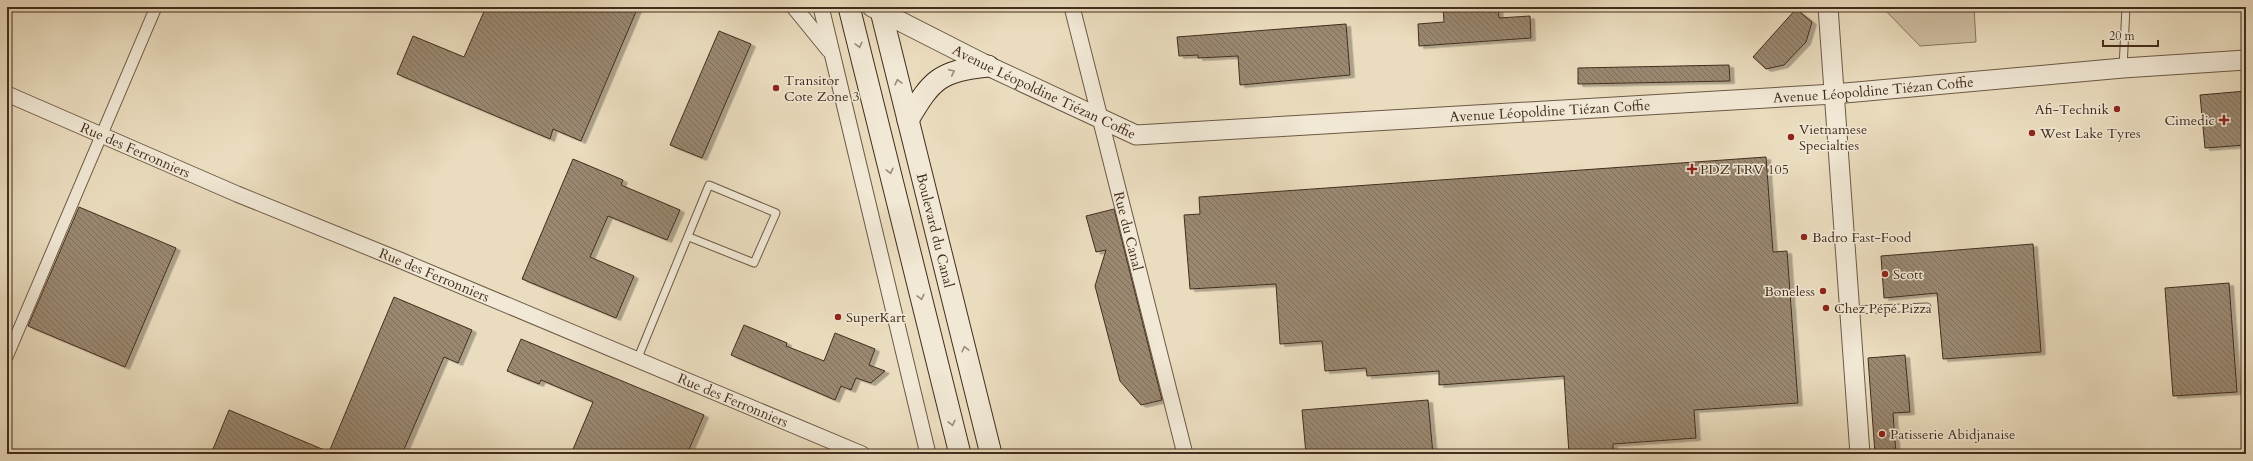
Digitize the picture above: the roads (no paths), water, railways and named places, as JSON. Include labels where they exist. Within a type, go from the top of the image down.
[{"type":"main road","points":[[849,7],[960,454]]},
{"type":"main road","name":"Boulevard du Canal","points":[[878,8],[908,120],[992,454]]},
{"type":"main road","points":[[908,120],[924,93],[940,78],[960,69],[988,66]]},
{"type":"street","points":[[7,357],[156,7]]},
{"type":"street","points":[[794,7],[833,56]]},
{"type":"street","points":[[821,7],[928,454]]},
{"type":"street","name":"Rue du Canal","points":[[1072,7],[1185,454]]},
{"type":"street","points":[[1828,7],[1860,454]]},
{"type":"street","name":"Avenue Léopoldine Tiézan Coffie","points":[[878,8],[988,66],[1136,135],[1834,94],[2123,68],[2246,60]]},
{"type":"street","name":"Rue des Ferronniers","points":[[7,94],[237,194],[862,454]]},
{"type":"lane","points":[[2123,68],[2126,7]]},
{"type":"lane","points":[[637,360],[710,185],[776,213],[754,263],[689,237]]},
{"type":"lane","points":[[1849,310],[1927,307]]},
{"type":"place","name":"Transitor Cote Zone 3","points":[[776,88]]},
{"type":"place","name":"Afi-Technik","points":[[2117,109]]},
{"type":"place","name":"Cimedic","points":[[2224,120]]},
{"type":"place","name":"West Lake Tyres","points":[[2032,133]]},
{"type":"place","name":"Vietnamese Specialties","points":[[1791,137]]},
{"type":"place","name":"PDZ TRV 105","points":[[1692,169]]},
{"type":"place","name":"Badro Fast-Food","points":[[1804,237]]},
{"type":"place","name":"Scott","points":[[1885,274]]},
{"type":"place","name":"Boneless","points":[[1823,291]]},
{"type":"place","name":"Chez Pépé Pizza","points":[[1826,308]]},
{"type":"place","name":"SuperKart","points":[[838,317]]},
{"type":"place","name":"Patisserie Abidjanaise","points":[[1882,434]]}]
